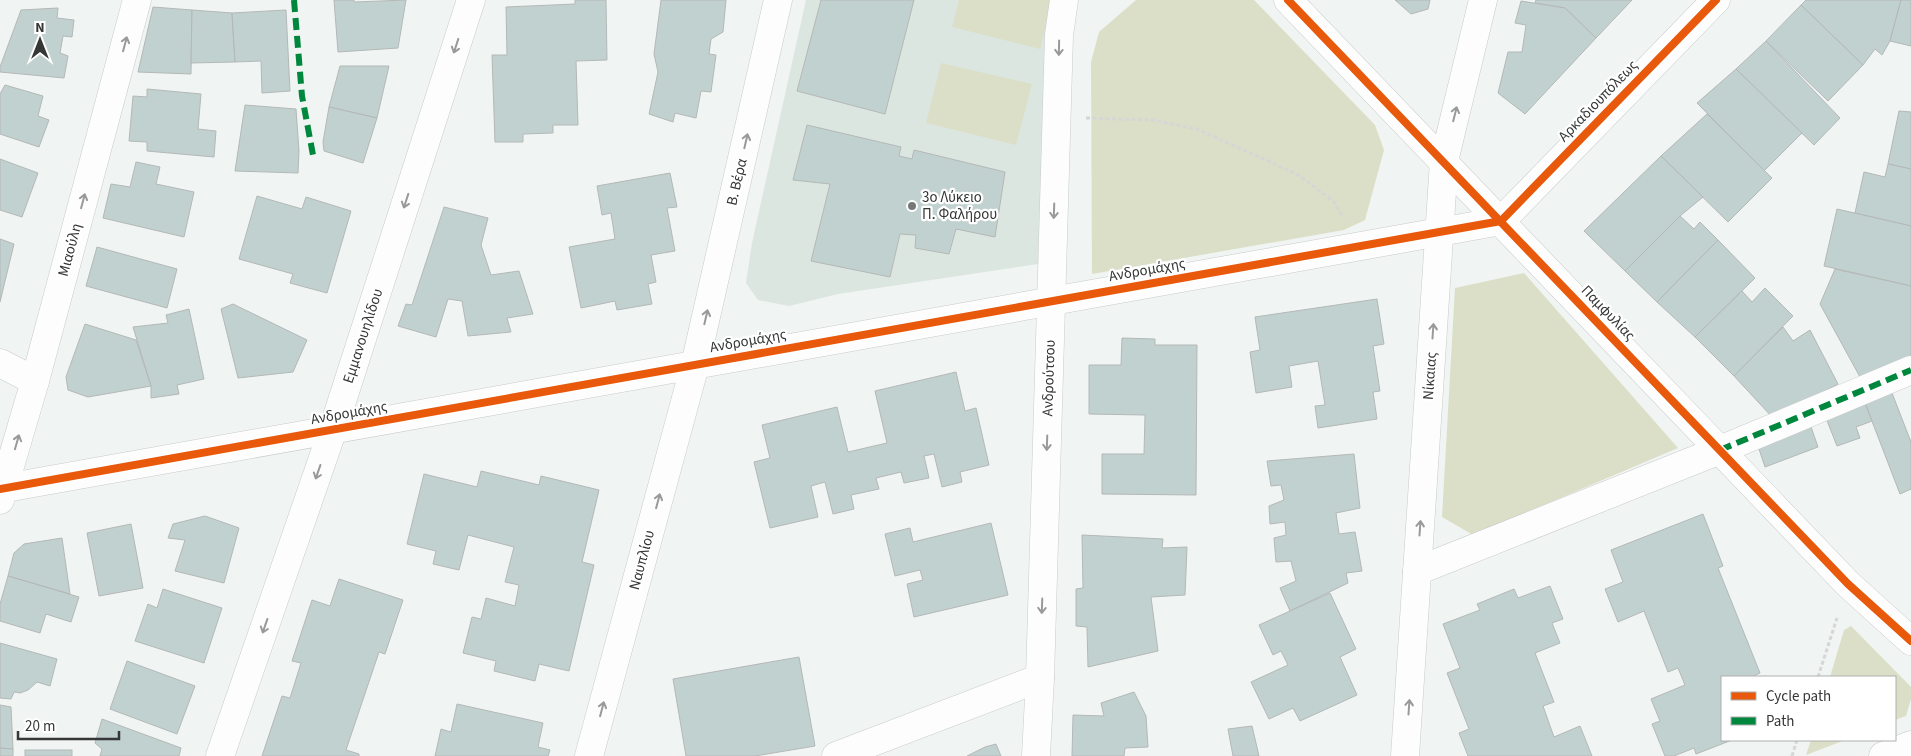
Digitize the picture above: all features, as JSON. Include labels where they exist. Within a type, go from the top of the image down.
[{"type":"street","name":"Μιαούλη","points":[[1,493],[34,381],[137,0]]},
{"type":"street","name":"Εμμανουηλίδου","points":[[220,756],[333,429],[471,0]]},
{"type":"street","name":"Β. Βέρα","points":[[695,364],[778,0]]},
{"type":"street","name":"Ανδρούτσου","points":[[1036,756],[1058,118],[1059,35],[1064,0]]},
{"type":"street","name":"Παμφυλίας","points":[[1288,0],[1848,584],[1911,641]]},
{"type":"street","name":"Νίκαιας","points":[[1406,756],[1444,161],[1483,0]]},
{"type":"street","name":"Αρκαδιουπόλεως","points":[[1501,221],[1716,0]]},
{"type":"street","name":"Ανδρομάχης","points":[[1,493],[333,429],[1501,221]]},
{"type":"street","points":[[0,363],[34,381]]},
{"type":"street","name":"Ναυπλίου","points":[[589,756],[695,364]]},
{"type":"street","points":[[1418,571],[1720,450],[1911,370]]},
{"type":"street","points":[[836,756],[1040,678]]},
{"type":"street","points":[[1883,756],[1911,745]]},
{"type":"path","points":[[1058,118],[1152,120],[1197,129],[1241,148],[1299,175],[1334,202],[1345,222],[1352,247]]},
{"type":"path","points":[[1818,676],[1848,584]]},
{"type":"path","points":[[1792,756],[1797,741]]},
{"type":"shaded area","points":[[806,0],[1069,0],[1052,18],[1038,264],[838,294],[789,306],[758,300],[746,283],[752,243]]},
{"type":"green space","points":[[959,0],[1052,0],[1040,49],[952,27]]},
{"type":"green space","points":[[1136,0],[1254,0],[1375,125],[1384,150],[1365,220],[1344,230],[1092,274],[1091,62],[1099,32]]},
{"type":"green space","points":[[941,63],[1032,84],[1016,145],[926,123]]},
{"type":"green space","points":[[1524,273],[1678,448],[1473,535],[1442,517],[1455,288]]},
{"type":"green space","points":[[1851,626],[1911,687],[1911,699],[1906,716],[1896,720],[1896,676],[1830,676],[1844,630]]},
{"type":"green space","points":[[1811,741],[1842,741],[1806,755]]},
{"type":"building","points":[[334,0],[354,0],[354,2],[406,0],[398,48],[338,52]]},
{"type":"building","points":[[575,0],[606,0],[607,60],[576,61],[578,125],[553,125],[553,133],[523,134],[523,142],[495,142],[492,55],[507,55],[506,7],[575,4]]},
{"type":"building","points":[[661,0],[726,0],[723,32],[711,39],[709,54],[716,55],[711,92],[701,91],[696,118],[675,113],[673,122],[649,114],[658,72],[654,54]]},
{"type":"building","points":[[821,0],[914,0],[885,114],[797,91]]},
{"type":"building","points":[[1395,0],[1430,0],[1428,9],[1411,14]]},
{"type":"building","points":[[1536,0],[1632,0],[1596,38],[1565,8],[1535,3]]},
{"type":"building","points":[[1806,0],[1901,0],[1890,41],[1882,55],[1875,49],[1863,65],[1801,5]]},
{"type":"building","points":[[1901,0],[1911,0],[1911,46],[1890,41]]},
{"type":"building","points":[[1521,1],[1565,8],[1596,38],[1525,114],[1498,93],[1508,52],[1522,52],[1526,25],[1515,23]]},
{"type":"building","points":[[1801,5],[1863,65],[1828,101],[1766,41]]},
{"type":"building","points":[[153,7],[192,10],[191,74],[138,72]]},
{"type":"building","points":[[58,8],[57,18],[74,20],[72,37],[63,36],[60,53],[68,56],[64,78],[0,72],[0,67],[21,10]]},
{"type":"building","points":[[192,10],[232,13],[235,62],[191,63]]},
{"type":"building","points":[[286,10],[290,91],[262,93],[261,61],[235,62],[232,13]]},
{"type":"building","points":[[1766,41],[1840,118],[1814,145],[1736,69]]},
{"type":"building","points":[[340,66],[389,66],[377,118],[329,107]]},
{"type":"building","points":[[1736,69],[1802,133],[1764,171],[1697,103]]},
{"type":"building","points":[[5,85],[43,96],[38,116],[49,120],[39,147],[0,134],[0,94]]},
{"type":"building","points":[[147,89],[201,94],[198,129],[216,131],[214,157],[147,151],[147,142],[129,141],[133,96],[147,97]]},
{"type":"building","points":[[245,105],[296,109],[299,151],[298,173],[235,171]]},
{"type":"building","points":[[329,107],[377,118],[363,163],[324,151],[323,142]]},
{"type":"building","points":[[1899,111],[1911,112],[1911,169],[1888,164]]},
{"type":"building","points":[[1707,114],[1772,178],[1728,222],[1661,156]]},
{"type":"building","name":"3ο Λύκειο Π. Φαλήρου","points":[[807,125],[901,147],[899,156],[912,159],[914,150],[1005,172],[995,237],[956,229],[949,254],[915,248],[916,235],[900,234],[890,277],[811,261],[830,184],[793,180]]},
{"type":"building","points":[[1661,156],[1703,197],[1680,216],[1625,271],[1584,231]]},
{"type":"building","points":[[0,159],[38,173],[22,217],[0,210]]},
{"type":"building","points":[[136,162],[160,167],[156,184],[194,192],[184,237],[103,218],[111,184],[130,187]]},
{"type":"building","points":[[1888,164],[1911,169],[1911,226],[1855,213],[1864,172],[1885,177]]},
{"type":"building","points":[[670,173],[677,207],[667,208],[675,251],[651,255],[656,282],[648,284],[652,304],[617,310],[615,301],[581,308],[569,247],[615,239],[611,213],[602,215],[597,186]]},
{"type":"building","points":[[257,196],[302,209],[306,197],[351,211],[327,293],[290,283],[293,274],[239,259]]},
{"type":"building","points":[[444,207],[488,218],[481,245],[491,275],[519,271],[533,314],[507,318],[511,332],[468,336],[462,301],[448,299],[436,337],[398,326],[406,304],[412,305]]},
{"type":"building","points":[[1837,209],[1911,226],[1911,286],[1824,266]]},
{"type":"building","points":[[1680,216],[1694,229],[1700,222],[1718,240],[1657,302],[1625,271]]},
{"type":"building","points":[[0,239],[14,244],[0,302]]},
{"type":"building","points":[[1718,240],[1755,278],[1695,337],[1657,302]]},
{"type":"building","points":[[97,247],[177,269],[167,308],[86,286]]},
{"type":"building","points":[[1835,269],[1911,286],[1911,356],[1860,377],[1820,304]]},
{"type":"building","points":[[1765,288],[1793,316],[1734,376],[1695,337],[1742,291],[1752,302]]},
{"type":"building","points":[[1377,299],[1384,344],[1373,346],[1380,391],[1373,392],[1377,419],[1318,428],[1315,406],[1325,405],[1318,361],[1289,366],[1292,387],[1256,393],[1250,352],[1260,350],[1255,317]]},
{"type":"building","points":[[233,304],[307,340],[293,372],[238,378],[221,309]]},
{"type":"building","points":[[189,309],[204,379],[177,385],[179,394],[151,398],[151,386],[133,327],[168,323],[166,315]]},
{"type":"building","points":[[85,324],[136,340],[151,386],[88,397],[68,390],[66,377]]},
{"type":"building","points":[[1783,327],[1793,341],[1810,330],[1838,384],[1773,418],[1734,376]]},
{"type":"building","points":[[1122,338],[1155,339],[1155,345],[1197,345],[1196,495],[1102,494],[1102,454],[1144,454],[1145,415],[1089,414],[1089,365],[1121,365]]},
{"type":"building","points":[[956,372],[965,411],[976,408],[989,465],[960,472],[962,482],[942,487],[934,454],[924,456],[929,478],[904,483],[901,472],[876,478],[879,489],[851,495],[854,509],[833,514],[825,482],[811,486],[818,517],[770,528],[754,462],[770,458],[762,425],[837,407],[848,452],[887,443],[875,391]]},
{"type":"building","points":[[1892,393],[1911,442],[1911,489],[1900,494],[1865,403]]},
{"type":"building","points":[[1865,403],[1872,421],[1856,427],[1860,438],[1837,446],[1826,418]]},
{"type":"building","points":[[1810,424],[1818,447],[1765,467],[1757,443]]},
{"type":"building","points":[[1354,454],[1360,508],[1336,513],[1339,534],[1355,532],[1362,571],[1346,573],[1348,583],[1290,611],[1280,588],[1296,581],[1291,561],[1276,562],[1274,538],[1286,535],[1285,522],[1270,524],[1269,506],[1284,500],[1281,485],[1271,486],[1267,461]]},
{"type":"building","points":[[481,471],[539,485],[541,476],[599,490],[582,562],[594,565],[569,671],[539,664],[535,681],[494,671],[496,661],[463,653],[472,617],[481,619],[486,598],[515,606],[519,585],[505,582],[514,547],[468,535],[459,570],[433,564],[436,551],[407,544],[424,474],[477,487]]},
{"type":"building","points":[[1703,514],[1723,566],[1718,568],[1760,673],[1754,676],[1721,676],[1721,741],[1729,741],[1696,754],[1694,748],[1674,756],[1665,756],[1652,724],[1660,721],[1651,699],[1685,685],[1678,668],[1668,672],[1644,611],[1618,622],[1605,589],[1623,582],[1611,550]]},
{"type":"building","points":[[205,516],[239,528],[224,583],[175,571],[185,540],[168,538],[173,524]]},
{"type":"building","points":[[991,523],[1008,595],[914,617],[907,584],[923,580],[920,570],[895,576],[885,534],[910,528],[913,542]]},
{"type":"building","points":[[131,524],[143,588],[99,596],[87,533]]},
{"type":"building","points":[[1082,535],[1163,539],[1162,548],[1187,547],[1185,595],[1151,597],[1158,651],[1088,667],[1087,627],[1076,626],[1076,589],[1083,588]]},
{"type":"building","points":[[62,538],[70,594],[8,576],[14,553],[24,544]]},
{"type":"building","points":[[8,576],[79,597],[71,622],[46,614],[40,633],[0,621],[0,604]]},
{"type":"building","points":[[339,579],[403,600],[385,654],[379,652],[346,750],[359,754],[359,756],[262,756],[282,696],[290,698],[301,663],[292,661],[312,600],[330,606]]},
{"type":"building","points":[[1550,586],[1563,619],[1552,623],[1560,643],[1535,653],[1554,702],[1543,706],[1554,737],[1580,726],[1592,756],[1468,756],[1459,733],[1469,729],[1447,673],[1460,668],[1443,624],[1480,610],[1477,604],[1514,589],[1518,598]]},
{"type":"building","points":[[163,589],[222,608],[204,663],[135,641],[148,604],[157,608]]},
{"type":"building","points":[[1330,593],[1356,649],[1340,657],[1357,695],[1300,721],[1293,708],[1269,719],[1251,682],[1288,665],[1281,651],[1273,655],[1259,625]]},
{"type":"building","points":[[0,643],[57,659],[50,686],[37,682],[28,690],[20,693],[14,692],[11,699],[0,698]]},
{"type":"building","points":[[799,657],[815,746],[755,756],[686,756],[673,679]]},
{"type":"building","points":[[127,661],[195,686],[177,734],[110,709]]},
{"type":"building","points":[[1134,692],[1146,716],[1148,747],[1125,748],[1124,756],[1072,756],[1073,715],[1104,716],[1101,703]]},
{"type":"building","points":[[457,704],[543,723],[538,747],[550,750],[548,756],[435,756],[441,729],[451,732]]},
{"type":"building","points":[[0,705],[11,707],[13,749],[0,748]]},
{"type":"building","points":[[102,719],[181,748],[179,756],[100,756],[102,749],[95,743]]},
{"type":"building","points":[[1252,726],[1259,756],[1233,756],[1228,729]]},
{"type":"building","points":[[996,744],[1001,756],[967,756],[985,747]]},
{"type":"building","points":[[0,748],[13,749],[13,756],[0,756]]},
{"type":"building","points":[[25,750],[72,750],[72,756],[25,756]]},
{"type":"marked path","points":[[294,0],[302,96],[313,155]]},
{"type":"marked path","points":[[1720,450],[1911,370]]},
{"type":"cycle path","points":[[1288,0],[1848,584],[1911,641]]},
{"type":"cycle path","points":[[0,489],[1501,221],[1716,0]]},
{"type":"place","name":"3ο Λύκειο Π. Φαλήρου","points":[[912,206]]}]
